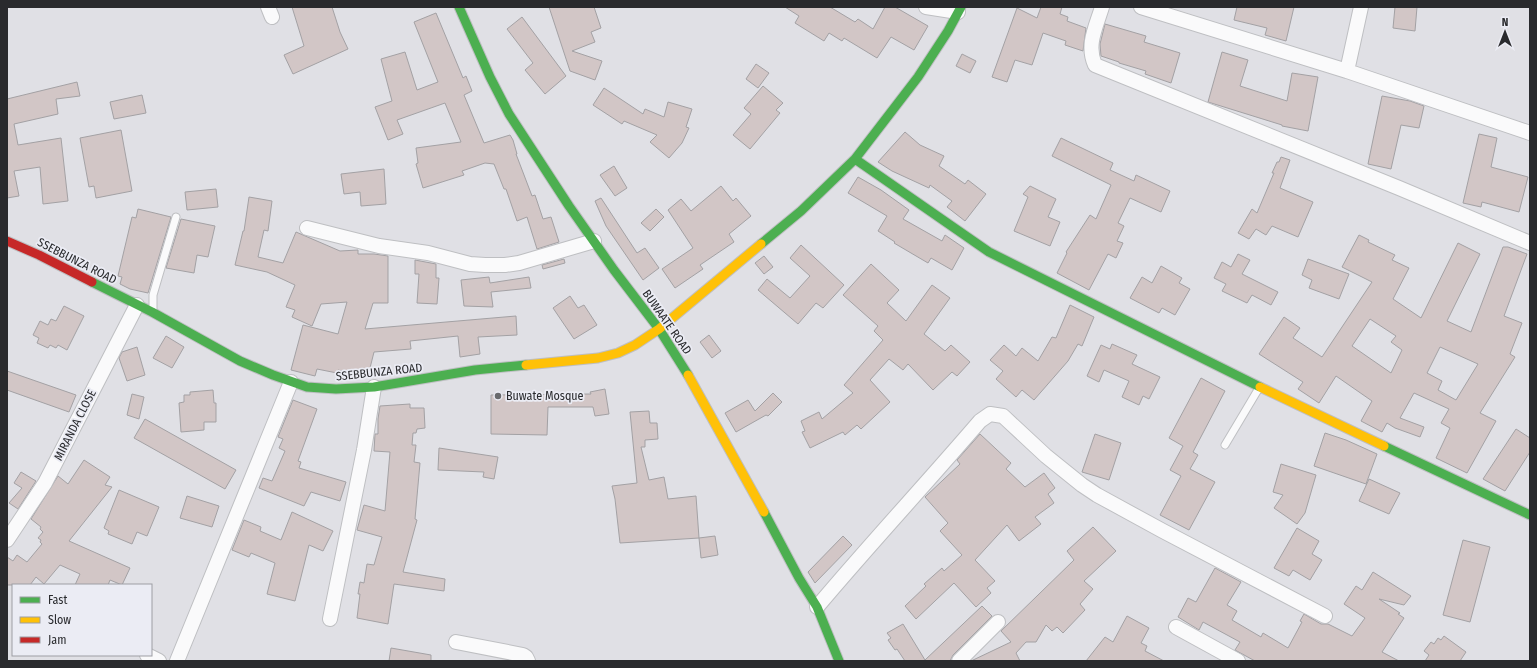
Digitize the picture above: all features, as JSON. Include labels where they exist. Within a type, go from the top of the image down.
[{"type":"street","name":"BUWAATE ROAD","points":[[459,7],[490,77],[509,114],[614,270],[659,328],[685,369],[728,445],[799,578],[817,607],[839,661]]},
{"type":"street","points":[[926,7],[959,10]]},
{"type":"street","points":[[1102,7],[1092,38],[1090,51],[1095,65],[1399,188],[1530,243]]},
{"type":"street","points":[[1141,7],[1166,11],[1530,133]]},
{"type":"street","points":[[1347,71],[1360,7]]},
{"type":"street","name":"SSEBBUNZA ROAD","points":[[7,241],[40,255],[152,312],[240,361],[307,387],[336,389],[374,387],[506,366],[598,358],[618,353],[635,345],[659,328],[801,211],[855,159],[918,77],[948,31],[959,10]]},
{"type":"street","points":[[855,159],[990,252],[1260,386],[1530,515]]},
{"type":"street","points":[[307,228],[379,246],[428,253],[470,264],[485,265],[519,264],[594,241]]},
{"type":"street","name":"MIRANDA CLOSE","points":[[7,540],[45,483],[137,305]]},
{"type":"street","points":[[177,661],[292,382]]},
{"type":"street","points":[[330,619],[364,450],[374,387]]},
{"type":"street","points":[[817,607],[980,421],[990,414],[1003,416],[1046,456],[1097,495],[1325,616]]},
{"type":"street","points":[[959,661],[998,622]]},
{"type":"street","points":[[1176,627],[1238,661]]},
{"type":"street","points":[[456,642],[523,655],[528,661]]},
{"type":"street","points":[[148,656],[159,661]]},
{"type":"lane","points":[[152,312],[153,295],[176,217]]},
{"type":"lane","points":[[1225,445],[1260,386]]},
{"type":"building","points":[[292,7],[332,7],[340,32],[348,49],[293,74],[284,55],[304,46]]},
{"type":"building","points":[[549,7],[594,7],[601,28],[591,32],[595,42],[572,51],[602,61],[595,80],[570,71]]},
{"type":"building","points":[[785,7],[830,7],[855,22],[858,19],[873,29],[885,7],[895,7],[928,26],[914,50],[891,37],[877,58],[844,38],[842,41],[829,33],[824,41],[795,23],[799,16]]},
{"type":"building","points":[[1041,7],[1062,7],[1060,14],[1068,17],[1067,21],[1086,28],[1083,51],[1065,45],[1066,41],[1043,33],[1032,65],[1015,60],[1007,82],[992,77],[1017,8],[1037,18]]},
{"type":"building","points":[[1237,7],[1294,7],[1286,41],[1265,35],[1267,28],[1234,20]]},
{"type":"building","points":[[1395,7],[1417,7],[1415,31],[1393,28]]},
{"type":"building","points":[[436,13],[463,78],[466,76],[472,91],[464,95],[484,143],[510,135],[532,196],[535,195],[543,219],[551,217],[559,242],[537,249],[527,217],[517,221],[506,189],[504,189],[494,164],[485,163],[462,171],[464,175],[423,188],[416,164],[418,163],[416,148],[461,142],[445,103],[397,120],[403,134],[388,140],[375,107],[392,101],[381,59],[405,52],[417,90],[438,82],[414,22]]},
{"type":"building","points":[[522,17],[566,76],[545,94],[525,70],[533,63],[507,29]]},
{"type":"building","points":[[1105,24],[1146,36],[1144,42],[1180,53],[1171,83],[1145,74],[1146,71],[1101,56],[1100,44]]},
{"type":"building","points":[[1222,52],[1248,60],[1240,86],[1287,101],[1292,73],[1318,77],[1308,131],[1282,126],[1208,102]]},
{"type":"building","points":[[962,54],[976,61],[970,73],[956,66]]},
{"type":"building","points":[[756,64],[769,73],[758,88],[746,79]]},
{"type":"building","points":[[77,82],[80,96],[56,99],[58,114],[14,124],[18,145],[61,138],[68,201],[43,204],[40,167],[14,171],[19,196],[7,198],[7,99]]},
{"type":"building","points":[[763,86],[783,103],[776,110],[780,113],[750,149],[733,135],[751,114],[744,108]]},
{"type":"building","points":[[604,88],[643,114],[645,109],[664,117],[668,102],[692,109],[686,127],[689,128],[682,143],[669,158],[650,142],[657,135],[624,121],[622,124],[593,105]]},
{"type":"building","points":[[142,95],[146,113],[114,119],[110,102]]},
{"type":"building","points":[[1382,96],[1410,101],[1424,106],[1419,128],[1401,125],[1391,169],[1368,164]]},
{"type":"building","points":[[121,130],[132,191],[96,198],[94,186],[89,187],[80,138]]},
{"type":"building","points":[[905,132],[920,145],[944,156],[939,166],[965,184],[968,180],[986,194],[965,221],[947,207],[952,201],[930,185],[929,188],[892,171],[878,162]]},
{"type":"building","points":[[1479,134],[1497,138],[1491,167],[1528,177],[1519,212],[1482,202],[1481,207],[1463,203]]},
{"type":"building","points":[[1061,138],[1113,163],[1110,170],[1134,181],[1136,175],[1170,191],[1161,212],[1130,198],[1118,223],[1124,226],[1117,241],[1123,243],[1116,258],[1108,254],[1089,290],[1057,273],[1067,253],[1066,252],[1090,215],[1096,219],[1111,185],[1052,156]]},
{"type":"building","points":[[1281,157],[1290,160],[1280,188],[1313,202],[1298,237],[1272,226],[1266,235],[1256,229],[1249,239],[1238,233],[1252,209],[1257,213],[1274,173],[1272,173]]},
{"type":"building","points":[[614,166],[627,188],[615,196],[600,175]]},
{"type":"building","points":[[384,169],[386,204],[361,206],[360,192],[344,194],[341,174]]},
{"type":"building","points":[[858,177],[881,190],[909,210],[903,219],[942,241],[945,235],[964,248],[952,270],[931,258],[928,263],[894,243],[895,242],[878,231],[887,216],[848,193]]},
{"type":"building","points":[[721,186],[733,201],[736,198],[751,216],[729,234],[734,242],[700,265],[703,269],[675,288],[662,269],[693,248],[668,210],[681,199],[691,211]]},
{"type":"building","points":[[1030,186],[1056,199],[1048,217],[1060,222],[1050,246],[1014,231],[1028,197],[1023,194]]},
{"type":"building","points":[[216,189],[218,207],[187,210],[185,192]]},
{"type":"building","points":[[249,197],[272,201],[268,231],[264,230],[258,257],[283,263],[296,232],[340,251],[358,250],[358,254],[388,256],[388,303],[373,303],[365,329],[516,316],[517,335],[478,337],[480,354],[460,357],[458,336],[410,341],[411,349],[374,352],[368,376],[363,377],[338,370],[337,373],[317,369],[315,376],[291,370],[303,325],[338,334],[347,302],[321,304],[312,326],[292,317],[295,310],[286,307],[295,285],[267,272],[235,265],[244,231]]},
{"type":"building","points":[[601,198],[637,253],[645,248],[659,268],[643,280],[606,226],[595,201]]},
{"type":"building","points":[[138,209],[171,217],[148,293],[130,289],[120,284],[122,277],[118,276],[132,217],[136,218]]},
{"type":"building","points":[[656,209],[664,217],[650,231],[641,223]]},
{"type":"building","points":[[181,219],[215,226],[208,257],[197,255],[194,273],[166,268]]},
{"type":"building","points":[[1359,235],[1369,240],[1368,242],[1395,255],[1392,260],[1409,268],[1393,299],[1421,318],[1458,243],[1480,254],[1447,321],[1471,332],[1503,247],[1508,247],[1527,254],[1504,316],[1522,323],[1510,354],[1515,357],[1480,413],[1496,421],[1467,473],[1436,458],[1450,428],[1441,423],[1449,409],[1414,393],[1400,418],[1424,427],[1420,437],[1395,428],[1387,423],[1382,432],[1361,421],[1372,401],[1336,376],[1319,403],[1298,389],[1303,382],[1259,354],[1284,317],[1300,328],[1293,338],[1322,357],[1372,282],[1342,267]],"holes":[[[1370,319],[1396,336],[1391,342],[1402,350],[1391,373],[1352,346]],[[1440,347],[1478,364],[1456,400],[1438,390],[1442,381],[1427,373]]]},
{"type":"building","points":[[801,245],[844,285],[823,308],[816,303],[798,324],[758,290],[767,279],[790,298],[810,276],[790,258]]},
{"type":"building","points":[[1238,254],[1250,260],[1242,274],[1278,292],[1271,305],[1252,295],[1247,303],[1222,291],[1226,284],[1214,278],[1222,262],[1231,267]]},
{"type":"building","points":[[764,256],[773,267],[764,274],[755,263]]},
{"type":"building","points":[[564,259],[565,263],[543,269],[542,265]]},
{"type":"building","points":[[1308,259],[1349,274],[1339,299],[1309,288],[1312,280],[1302,275]]},
{"type":"building","points":[[415,260],[436,264],[436,278],[439,278],[437,304],[417,303],[419,274],[415,274]]},
{"type":"building","points":[[871,264],[899,290],[887,303],[906,321],[932,285],[950,298],[924,334],[945,351],[951,345],[970,362],[957,376],[952,372],[933,390],[908,364],[903,370],[889,359],[870,380],[890,402],[861,429],[857,425],[845,435],[843,432],[810,448],[802,432],[805,431],[801,421],[819,412],[822,419],[853,393],[844,385],[883,340],[874,331],[878,326],[843,295]]},
{"type":"building","points":[[1161,266],[1182,278],[1179,283],[1190,289],[1175,315],[1162,308],[1159,313],[1130,298],[1142,277],[1152,283]]},
{"type":"building","points":[[489,277],[490,283],[529,277],[531,288],[491,292],[493,307],[464,306],[461,280]]},
{"type":"building","points":[[570,296],[578,308],[584,305],[597,325],[574,339],[553,308]]},
{"type":"building","points":[[1070,305],[1094,317],[1082,346],[1078,344],[1068,361],[1034,400],[1022,390],[1016,397],[996,379],[1003,371],[990,360],[1004,345],[1016,356],[1022,348],[1038,361],[1052,337],[1056,338]]},
{"type":"building","points":[[64,306],[84,316],[67,350],[58,345],[56,348],[50,345],[48,348],[37,343],[39,338],[33,335],[40,321],[48,325],[51,319],[56,321]]},
{"type":"building","points":[[709,335],[721,351],[712,358],[700,342]]},
{"type":"building","points":[[166,336],[184,347],[172,368],[153,358]]},
{"type":"building","points":[[1112,344],[1137,355],[1132,364],[1160,377],[1149,399],[1143,396],[1139,405],[1122,397],[1129,381],[1104,370],[1099,382],[1087,376],[1101,345],[1110,349]]},
{"type":"building","points":[[137,347],[145,375],[127,381],[119,358],[122,352]]},
{"type":"building","points":[[7,371],[76,395],[69,412],[7,390]]},
{"type":"building","points":[[1201,378],[1225,391],[1193,452],[1198,455],[1190,469],[1215,482],[1189,530],[1160,515],[1181,476],[1170,470],[1183,446],[1169,438]]},
{"type":"building","points":[[605,389],[609,414],[595,416],[593,407],[548,407],[547,435],[491,434],[491,395],[591,394],[590,392]]},
{"type":"building","points":[[213,390],[214,403],[216,403],[216,422],[204,422],[204,430],[181,432],[179,403],[184,402],[184,395],[190,395],[190,392]]},
{"type":"building","points":[[773,393],[782,402],[768,416],[766,415],[736,432],[725,413],[748,400],[755,411]]},
{"type":"building","points":[[132,394],[144,397],[139,419],[127,415]]},
{"type":"building","points":[[293,400],[317,409],[298,461],[301,462],[299,468],[346,482],[340,501],[311,492],[304,506],[259,488],[263,478],[272,481],[285,451],[279,448],[283,439],[278,437]]},
{"type":"building","points":[[410,404],[410,408],[424,408],[425,428],[417,429],[416,433],[413,433],[412,445],[416,445],[414,462],[420,463],[415,519],[417,520],[403,572],[445,579],[444,591],[394,584],[388,624],[357,618],[360,582],[364,583],[367,564],[374,565],[382,537],[357,530],[364,505],[385,511],[390,452],[374,451],[375,434],[378,434],[380,406]]},
{"type":"building","points":[[649,411],[650,423],[657,423],[658,439],[645,440],[645,447],[641,447],[649,480],[664,477],[668,499],[696,496],[699,538],[620,543],[612,486],[637,483],[630,412]]},
{"type":"building","points":[[145,419],[236,470],[225,489],[134,438]]},
{"type":"building","points":[[1516,429],[1530,438],[1530,452],[1505,491],[1483,479]]},
{"type":"building","points":[[1325,433],[1346,440],[1377,454],[1366,484],[1314,466]]},
{"type":"building","points":[[980,434],[1011,463],[1006,469],[1025,487],[1044,473],[1055,488],[1048,494],[1054,503],[1035,517],[1041,524],[1019,541],[1007,525],[975,560],[995,581],[987,588],[991,593],[976,607],[954,583],[916,619],[905,606],[926,586],[924,584],[942,568],[944,571],[962,555],[940,531],[948,523],[925,497],[960,464],[957,460]]},
{"type":"building","points":[[1095,434],[1121,443],[1109,480],[1082,472]]},
{"type":"building","points":[[439,448],[498,457],[494,479],[483,477],[484,472],[438,470]]},
{"type":"building","points":[[84,460],[110,477],[105,485],[112,487],[69,541],[130,568],[122,584],[110,580],[108,584],[75,584],[80,574],[60,565],[44,584],[36,577],[31,584],[7,585],[7,557],[13,561],[17,555],[27,562],[42,544],[40,542],[41,540],[38,538],[43,532],[40,529],[41,527],[31,519],[58,476],[68,484]]},
{"type":"building","points":[[1281,464],[1316,475],[1305,513],[1297,524],[1274,508],[1283,495],[1273,492]]},
{"type":"building","points":[[21,472],[36,481],[18,509],[9,503],[22,488],[14,483]]},
{"type":"building","points":[[1369,479],[1400,493],[1389,514],[1359,501]]},
{"type":"building","points":[[119,490],[159,507],[147,536],[137,532],[132,544],[108,534],[109,531],[104,528]]},
{"type":"building","points":[[187,496],[219,506],[212,527],[180,518]]},
{"type":"building","points":[[292,512],[333,531],[323,551],[309,545],[295,601],[267,594],[275,563],[251,553],[249,557],[232,550],[244,520],[261,527],[260,531],[281,540]]},
{"type":"building","points":[[1093,527],[1116,551],[1084,581],[1093,589],[1080,604],[1085,610],[1063,633],[1057,627],[1052,631],[1046,625],[1036,642],[1026,642],[1016,653],[1020,661],[971,661],[1011,642],[1001,631],[1074,560],[1067,551]]},
{"type":"building","points":[[1297,528],[1319,541],[1312,554],[1322,560],[1310,580],[1293,570],[1289,576],[1274,568]]},
{"type":"building","points":[[715,536],[718,555],[701,558],[699,538]]},
{"type":"building","points":[[843,536],[852,545],[815,583],[808,572]]},
{"type":"building","points":[[1463,540],[1490,547],[1470,622],[1443,615]]},
{"type":"building","points":[[1215,568],[1241,582],[1227,605],[1237,611],[1232,620],[1261,637],[1263,633],[1288,648],[1302,622],[1300,621],[1304,614],[1321,624],[1328,624],[1352,636],[1365,618],[1344,604],[1356,586],[1362,590],[1373,572],[1411,596],[1404,605],[1379,599],[1400,613],[1398,614],[1404,618],[1382,652],[1399,661],[1255,661],[1235,650],[1240,642],[1203,622],[1199,630],[1178,617],[1188,598],[1196,602]]},
{"type":"building","points":[[982,606],[992,616],[953,655],[950,661],[905,661],[897,649],[895,650],[888,640],[891,638],[887,633],[903,624],[925,660]]},
{"type":"building","points":[[1127,616],[1149,628],[1141,643],[1147,646],[1145,651],[1164,661],[1086,661],[1105,637],[1113,642]]},
{"type":"building","points":[[1444,636],[1466,652],[1460,661],[1425,661],[1429,655],[1424,651],[1431,642],[1434,644],[1438,638],[1441,640]]},
{"type":"building","points":[[391,648],[431,655],[431,661],[389,661]]},
{"type":"traffic: fast","points":[[459,7],[490,77],[509,114],[569,206],[614,270],[659,329],[688,375]]},
{"type":"traffic: fast","points":[[761,244],[801,211],[855,159],[918,77],[948,31],[961,7]]},
{"type":"traffic: fast","points":[[855,159],[989,252],[1260,387]]},
{"type":"traffic: fast","points":[[92,282],[152,312],[240,361],[307,387],[336,389],[374,387],[475,370],[526,365]]},
{"type":"traffic: fast","points":[[1384,446],[1530,515]]},
{"type":"traffic: fast","points":[[764,512],[799,578],[817,607],[839,661]]},
{"type":"traffic: slow","points":[[526,365],[598,358],[618,353],[635,345],[659,329],[761,244]]},
{"type":"traffic: slow","points":[[688,375],[764,512]]},
{"type":"traffic: slow","points":[[1260,387],[1384,446]]},
{"type":"traffic: jam","points":[[7,241],[39,255],[92,282]]},
{"type":"place","name":"Buwate Mosque","points":[[498,396]]}]
